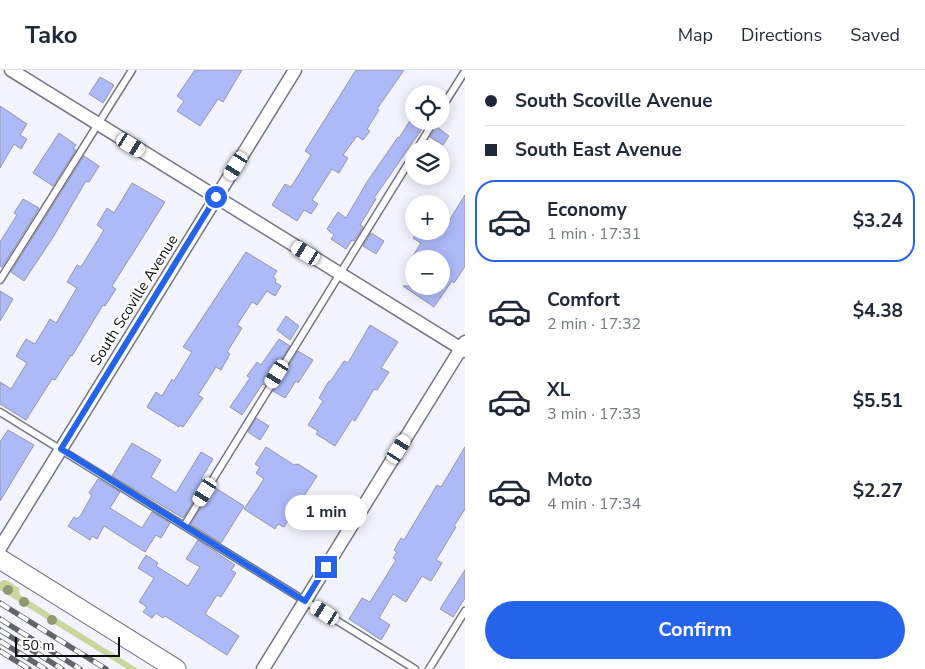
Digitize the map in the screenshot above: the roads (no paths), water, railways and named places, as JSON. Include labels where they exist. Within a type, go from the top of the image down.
[{"type":"street","points":[[11,70],[340,274],[464,347],[263,669]]},
{"type":"street","name":"South Scoville Avenue","points":[[0,548],[295,70]]},
{"type":"street","points":[[0,559],[176,669]]},
{"type":"lane","points":[[0,280],[132,70]]},
{"type":"lane","points":[[450,95],[465,71]]},
{"type":"lane","points":[[184,526],[405,169]]},
{"type":"lane","points":[[0,412],[415,669]]},
{"type":"lane","points":[[429,669],[465,611]]},
{"type":"railway","points":[[0,603],[106,669]]},
{"type":"railway","points":[[0,619],[80,669]]},
{"type":"railway","points":[[0,630],[62,669]]},
{"type":"railway","points":[[0,641],[45,669]]},
{"type":"railway","points":[[0,651],[29,669]]}]
